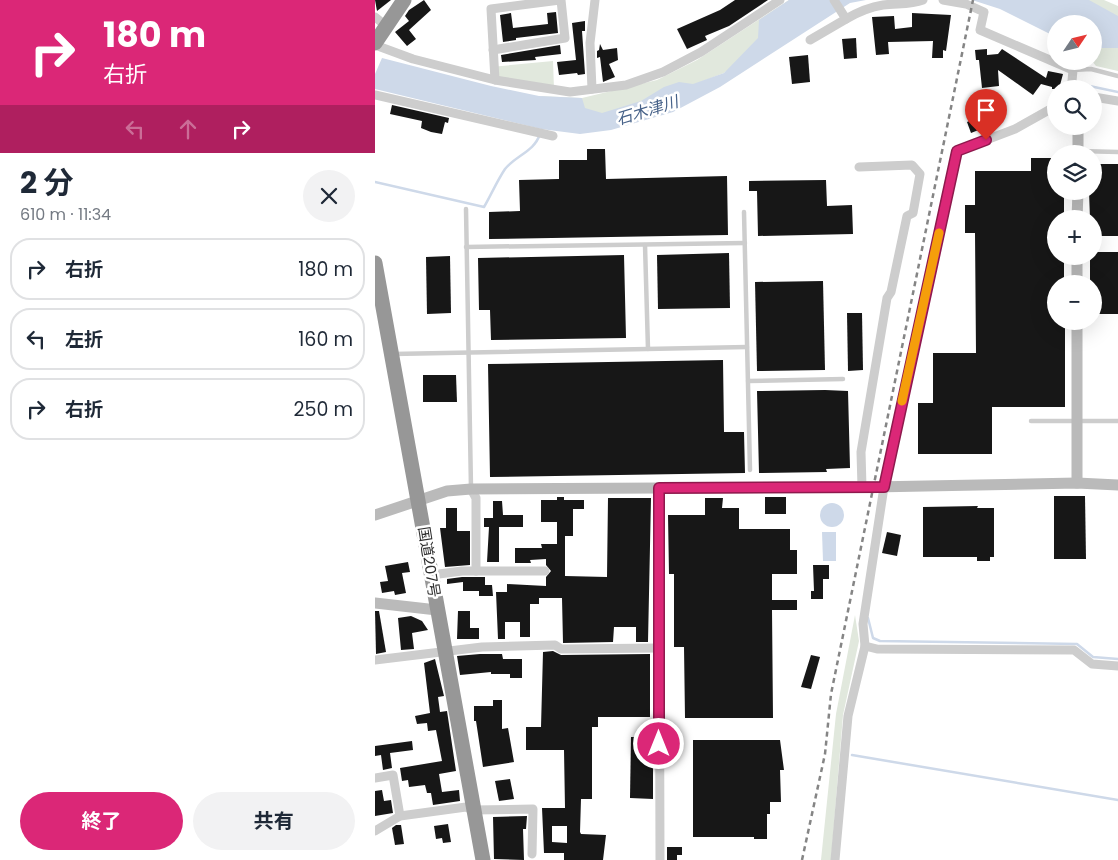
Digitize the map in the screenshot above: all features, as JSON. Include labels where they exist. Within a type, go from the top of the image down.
[{"type":"highway","points":[[375,44],[380,22],[404,0]]},
{"type":"highway","name":"国道207号","points":[[375,263],[483,860]]},
{"type":"street","points":[[493,50],[565,38],[560,0],[491,9],[493,50],[495,80]]},
{"type":"street","points":[[592,90],[591,43],[595,0]]},
{"type":"street","points":[[375,44],[413,59],[495,80],[569,92],[592,90],[626,85],[663,72],[701,52],[779,0]]},
{"type":"street","points":[[834,0],[844,16]]},
{"type":"street","points":[[810,40],[844,16],[875,7],[914,3],[923,0]]},
{"type":"street","points":[[943,0],[966,4],[984,12],[979,30],[1047,59]]},
{"type":"street","points":[[1072,80],[1073,70]]},
{"type":"street","points":[[375,95],[553,136]]},
{"type":"street","points":[[1102,99],[1118,102]]},
{"type":"street","points":[[835,860],[847,716],[865,646],[863,624],[884,487],[957,151],[1015,129],[1047,111]]},
{"type":"street","points":[[859,167],[912,165],[920,174],[913,213],[907,216],[891,292],[887,298],[861,452],[862,487]]},
{"type":"street","points":[[1077,330],[1077,483]]},
{"type":"street","points":[[375,515],[447,491],[471,489],[884,487],[1077,483],[1118,485]]},
{"type":"street","points":[[659,488],[660,860]]},
{"type":"street","points":[[471,489],[476,498],[476,571]]},
{"type":"street","points":[[431,575],[476,571],[545,571]]},
{"type":"street","points":[[375,603],[437,610]]},
{"type":"street","points":[[375,660],[444,650],[555,646],[561,649],[659,648]]},
{"type":"street","points":[[865,646],[877,649],[1074,650],[1092,664],[1118,666]]},
{"type":"street","points":[[375,778],[393,776],[400,816]]},
{"type":"street","points":[[375,831],[400,816],[466,807],[473,810],[533,808],[532,854]]},
{"type":"lane","points":[[1095,70],[1118,76]]},
{"type":"lane","points":[[1102,152],[1118,152]]},
{"type":"lane","points":[[466,209],[471,489]]},
{"type":"lane","points":[[744,212],[750,470]]},
{"type":"lane","points":[[467,247],[745,243]]},
{"type":"lane","points":[[645,245],[648,349]]},
{"type":"lane","points":[[392,354],[747,348]]},
{"type":"lane","points":[[748,381],[843,380]]},
{"type":"lane","points":[[1031,421],[1118,421]]},
{"type":"shaded area","points":[[789,0],[819,0],[724,73],[610,117],[539,96],[582,98],[657,80],[697,60]]},
{"type":"shaded area","points":[[1047,0],[1104,0],[1118,6],[1118,20]]},
{"type":"shaded area","points":[[1118,38],[1118,71],[1103,68],[1103,39]]},
{"type":"shaded area","points":[[553,61],[554,89],[490,76],[491,67]]},
{"type":"shaded area","points":[[855,615],[859,641],[843,715],[831,860],[821,860],[836,714]]},
{"type":"water","name":"石木津川","points":[[789,0],[866,0],[850,3],[720,87],[673,112],[611,130],[580,134],[541,129],[375,89],[375,74],[382,58],[491,86],[539,96],[582,98],[585,108],[602,113],[641,101],[664,87],[679,82],[693,84],[724,73],[758,38],[759,20]]},
{"type":"water","points":[[972,0],[1089,0],[1118,16],[1118,48],[1103,48],[1103,15],[1047,15],[1047,32],[1000,9]]},
{"type":"water","points":[[827,503],[837,503],[844,510],[844,520],[837,527],[827,527],[820,520],[820,510]]},
{"type":"water","points":[[822,532],[836,532],[836,561],[823,561]]},
{"type":"building","points":[[375,0],[391,0],[377,11]]},
{"type":"building","points":[[424,0],[431,10],[409,30],[416,39],[407,46],[395,32],[409,21],[405,16],[409,10]]},
{"type":"building","points":[[735,0],[768,0],[729,26],[705,36],[707,40],[687,49],[677,29],[720,10]]},
{"type":"building","points":[[556,12],[558,33],[516,38],[516,40],[503,42],[500,15],[511,13],[513,28],[548,24],[547,13]]},
{"type":"building","points":[[912,13],[951,15],[946,51],[943,50],[943,58],[932,58],[933,41],[888,42],[889,54],[876,55],[872,17],[894,16],[895,29],[912,27]]},
{"type":"building","points":[[585,21],[585,31],[582,31],[585,74],[559,75],[557,62],[576,60],[572,23]]},
{"type":"building","points":[[856,38],[857,58],[844,59],[842,39]]},
{"type":"building","points":[[600,44],[603,50],[617,48],[618,60],[609,64],[615,77],[603,82],[600,57],[597,58]]},
{"type":"building","points":[[560,45],[561,54],[535,57],[536,60],[502,62],[501,55]]},
{"type":"building","points":[[987,49],[987,55],[998,54],[1002,49],[1046,78],[1048,71],[1063,74],[1061,80],[1047,80],[1047,86],[1041,84],[1033,95],[998,70],[999,86],[982,88],[979,60],[976,60],[975,50]]},
{"type":"building","points":[[808,55],[810,82],[792,84],[789,57]]},
{"type":"building","points":[[392,105],[449,118],[448,123],[445,122],[442,134],[431,132],[421,128],[422,121],[390,114]]},
{"type":"building","points":[[991,112],[996,123],[971,133],[967,122]]},
{"type":"building","points":[[587,149],[605,149],[606,179],[727,176],[728,235],[489,239],[489,212],[520,211],[519,180],[559,179],[559,160],[587,160]]},
{"type":"building","points":[[1031,158],[1047,158],[1047,200],[1064,200],[1064,210],[1047,210],[1047,265],[1064,265],[1064,275],[1047,275],[1047,330],[1065,330],[1065,407],[992,407],[992,454],[918,454],[918,403],[933,403],[933,353],[976,353],[975,233],[965,233],[965,205],[975,205],[975,171],[1031,171]]},
{"type":"building","points":[[1102,164],[1118,164],[1118,236],[1102,236],[1102,210],[1090,210],[1089,200],[1102,200]]},
{"type":"building","points":[[826,180],[827,206],[852,205],[853,234],[758,236],[757,191],[749,191],[749,181]]},
{"type":"building","points":[[1102,252],[1118,252],[1118,314],[1102,314],[1102,275],[1090,275],[1090,265],[1102,265]]},
{"type":"building","points":[[729,253],[730,308],[658,309],[657,255]]},
{"type":"building","points":[[624,255],[626,338],[491,340],[490,310],[479,310],[478,258]]},
{"type":"building","points":[[450,256],[451,313],[427,314],[426,257]]},
{"type":"building","points":[[823,281],[825,370],[757,371],[755,282]]},
{"type":"building","points":[[847,313],[862,313],[863,370],[848,371]]},
{"type":"building","points":[[723,360],[724,432],[744,432],[745,473],[490,477],[488,364]]},
{"type":"building","points":[[423,375],[456,375],[457,402],[423,402]]},
{"type":"building","points":[[757,391],[848,391],[850,468],[826,469],[827,472],[759,473]]},
{"type":"building","points":[[1054,496],[1085,496],[1086,559],[1054,559]]},
{"type":"building","points":[[557,497],[564,497],[564,500],[584,500],[584,509],[573,509],[573,536],[565,536],[565,576],[607,577],[608,498],[651,498],[648,642],[636,642],[636,627],[614,627],[613,642],[563,643],[562,598],[539,598],[539,604],[530,604],[530,637],[520,637],[520,622],[505,622],[505,639],[498,639],[496,592],[507,592],[507,584],[546,586],[546,577],[551,571],[546,565],[546,559],[530,560],[531,563],[515,563],[515,548],[542,548],[541,544],[557,544],[557,522],[541,522],[541,500],[557,500]]},
{"type":"building","points":[[765,497],[786,497],[786,514],[765,514]]},
{"type":"building","points":[[705,498],[723,498],[722,508],[739,508],[739,529],[790,529],[790,550],[797,550],[797,574],[772,574],[772,600],[797,600],[797,610],[772,610],[773,718],[685,718],[684,647],[674,647],[674,574],[669,574],[668,515],[705,515]]},
{"type":"building","points":[[493,501],[502,501],[503,515],[523,515],[523,527],[499,527],[499,562],[487,562],[489,527],[484,527],[484,518],[493,518]]},
{"type":"building","points":[[978,506],[977,508],[994,508],[994,557],[990,557],[990,561],[977,561],[977,557],[923,557],[923,507]]},
{"type":"building","points":[[446,508],[457,508],[457,531],[470,531],[470,565],[445,567],[440,528],[446,528]]},
{"type":"building","points":[[887,532],[901,535],[897,556],[882,553]]},
{"type":"building","points":[[408,562],[410,572],[402,573],[406,593],[395,595],[394,591],[382,593],[380,582],[388,581],[385,566]]},
{"type":"building","points":[[813,565],[829,565],[829,579],[823,579],[823,599],[811,599],[811,591],[814,591]]},
{"type":"building","points":[[485,577],[485,585],[492,585],[493,596],[479,596],[479,591],[463,591],[463,582],[447,584],[447,579]]},
{"type":"building","points":[[375,611],[379,611],[386,652],[376,654]]},
{"type":"building","points":[[458,611],[470,611],[470,628],[479,628],[479,639],[457,639]]},
{"type":"building","points":[[411,616],[422,621],[428,630],[412,633],[414,649],[401,650],[398,618]]},
{"type":"building","points":[[553,651],[561,655],[650,654],[650,717],[598,717],[598,727],[592,727],[592,799],[581,799],[580,832],[581,834],[606,835],[603,860],[564,860],[564,853],[544,853],[542,808],[565,808],[564,750],[526,750],[526,727],[541,727],[543,652]],"holes":[[[552,826],[567,826],[567,843],[552,842]]]},
{"type":"building","points":[[502,654],[503,659],[522,659],[522,678],[510,678],[510,674],[491,674],[491,672],[460,675],[457,656]]},
{"type":"building","points":[[811,655],[820,657],[811,689],[801,687]]},
{"type":"building","points":[[435,659],[444,696],[438,697],[440,712],[447,711],[456,771],[439,774],[442,792],[459,790],[460,801],[433,805],[431,793],[427,793],[425,785],[409,787],[408,780],[402,781],[400,768],[442,761],[436,730],[428,731],[427,723],[417,724],[415,716],[430,713],[424,663]]},
{"type":"building","points":[[493,700],[502,700],[502,729],[508,728],[514,762],[483,767],[476,721],[474,721],[474,706],[493,706]]},
{"type":"building","points":[[631,737],[653,737],[653,799],[630,798]]},
{"type":"building","points":[[693,740],[780,740],[784,770],[780,770],[781,802],[770,802],[770,814],[767,814],[767,839],[754,839],[754,837],[693,837]]},
{"type":"building","points":[[412,741],[413,750],[390,753],[392,768],[383,770],[381,755],[375,756],[375,746]]},
{"type":"building","points":[[510,779],[514,799],[499,801],[495,781]]},
{"type":"building","points":[[382,790],[384,801],[391,800],[393,813],[375,816],[375,791]]},
{"type":"building","points":[[527,816],[526,829],[523,829],[524,860],[494,859],[493,817]]},
{"type":"building","points":[[448,824],[451,842],[443,843],[442,838],[436,839],[434,826]]},
{"type":"building","points":[[396,825],[401,825],[404,844],[395,845],[392,828]]},
{"type":"building","points":[[667,847],[682,847],[682,855],[677,855],[677,860],[667,860]]},
{"type":"waterway","points":[[1102,89],[1118,92]]},
{"type":"waterway","points":[[375,182],[484,207],[505,169],[534,145],[540,134]]},
{"type":"waterway","points":[[868,618],[873,638],[880,641],[1077,644],[1093,657],[1118,659]]},
{"type":"waterway","points":[[852,755],[1118,800]]},
{"type":"railway","points":[[802,860],[825,754],[831,694],[973,0]]},
{"type":"slow traffic","points":[[902,401],[939,233]]},
{"type":"route","points":[[659,744],[659,488],[884,487],[957,151],[986,140]]}]
